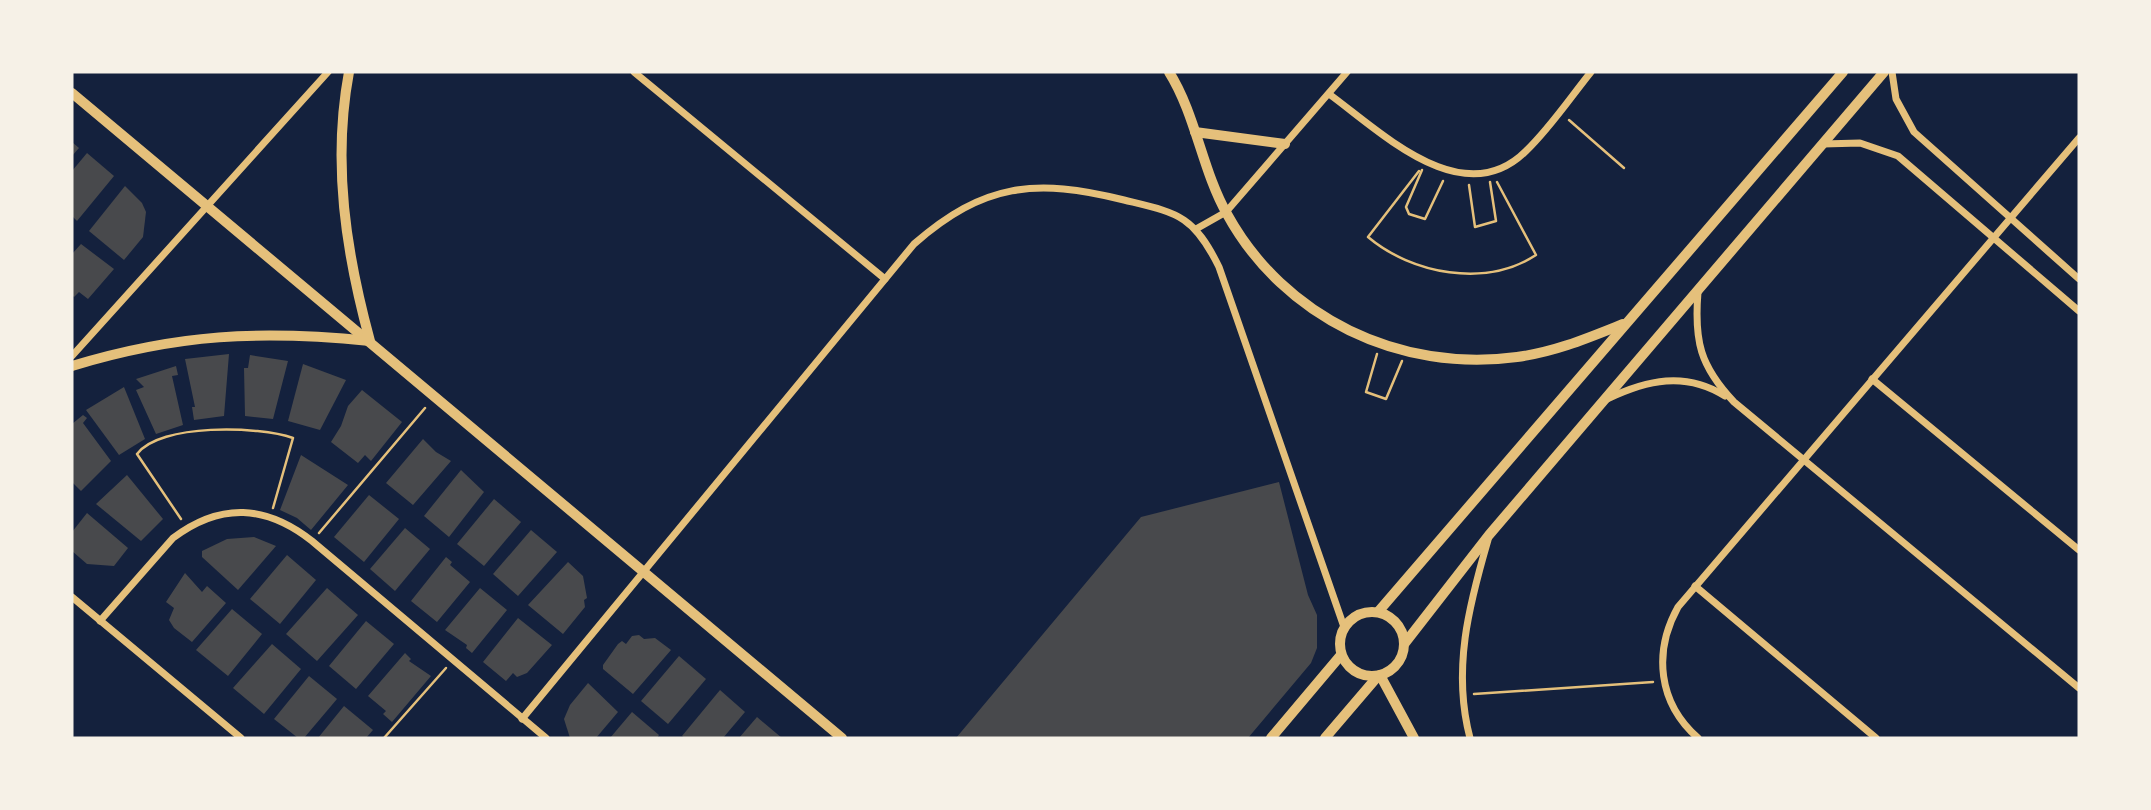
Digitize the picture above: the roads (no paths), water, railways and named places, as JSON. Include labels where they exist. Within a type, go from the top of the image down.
[{"type":"street","points":[[72,356],[74,346],[208,205],[328,72]]},
{"type":"street","points":[[349,72],[344,100],[341,161],[345,222],[354,283],[370,341]]},
{"type":"street","points":[[634,72],[885,279]]},
{"type":"street","points":[[1170,72],[1226,212],[1252,254],[1287,291],[1330,323],[1380,344],[1460,359],[1516,357],[1570,346],[1627,323]]},
{"type":"street","points":[[1196,229],[1226,212],[1347,72]]},
{"type":"street","points":[[1329,93],[1425,163],[1447,172],[1469,174],[1490,171],[1525,152],[1591,72]]},
{"type":"street","points":[[1378,612],[1834,77],[1843,72]]},
{"type":"street","points":[[1325,738],[1379,676],[1395,667],[1405,643],[1489,536],[1698,291],[1819,144],[1884,72]]},
{"type":"street","points":[[1892,72],[1896,99],[1914,132],[2009,220],[2079,279]]},
{"type":"street","points":[[72,93],[842,738]]},
{"type":"street","points":[[1195,132],[1285,144]]},
{"type":"street","points":[[1698,738],[1680,719],[1663,681],[1661,662],[1668,624],[1695,586],[2079,138]]},
{"type":"street","points":[[1819,144],[1860,143],[1898,156],[2079,312]]},
{"type":"street","points":[[522,719],[914,244],[941,221],[972,203],[1006,191],[1042,187],[1077,188],[1176,212],[1196,229],[1219,267],[1344,628]]},
{"type":"street","points":[[1698,291],[1695,323],[1700,353],[1715,382],[1734,402],[2079,688]]},
{"type":"street","points":[[72,366],[123,351],[184,339],[246,334],[307,335],[370,341]]},
{"type":"street","points":[[1872,379],[2079,550]]},
{"type":"street","points":[[1606,400],[1658,380],[1685,380],[1711,387],[1734,402]]},
{"type":"street","points":[[100,621],[173,538],[187,527],[228,513],[250,512],[271,516],[293,526],[312,541],[546,738]]},
{"type":"street","points":[[1470,738],[1463,694],[1462,654],[1468,614],[1489,536]]},
{"type":"street","points":[[1695,586],[1876,738]]},
{"type":"street","points":[[72,597],[241,738]]},
{"type":"street","points":[[1379,676],[1360,674],[1346,663],[1341,655],[1340,641],[1344,628],[1355,616],[1378,612],[1386,614],[1399,626],[1405,643]]},
{"type":"street","points":[[1271,738],[1341,655]]},
{"type":"street","points":[[1379,676],[1414,738]]}]
